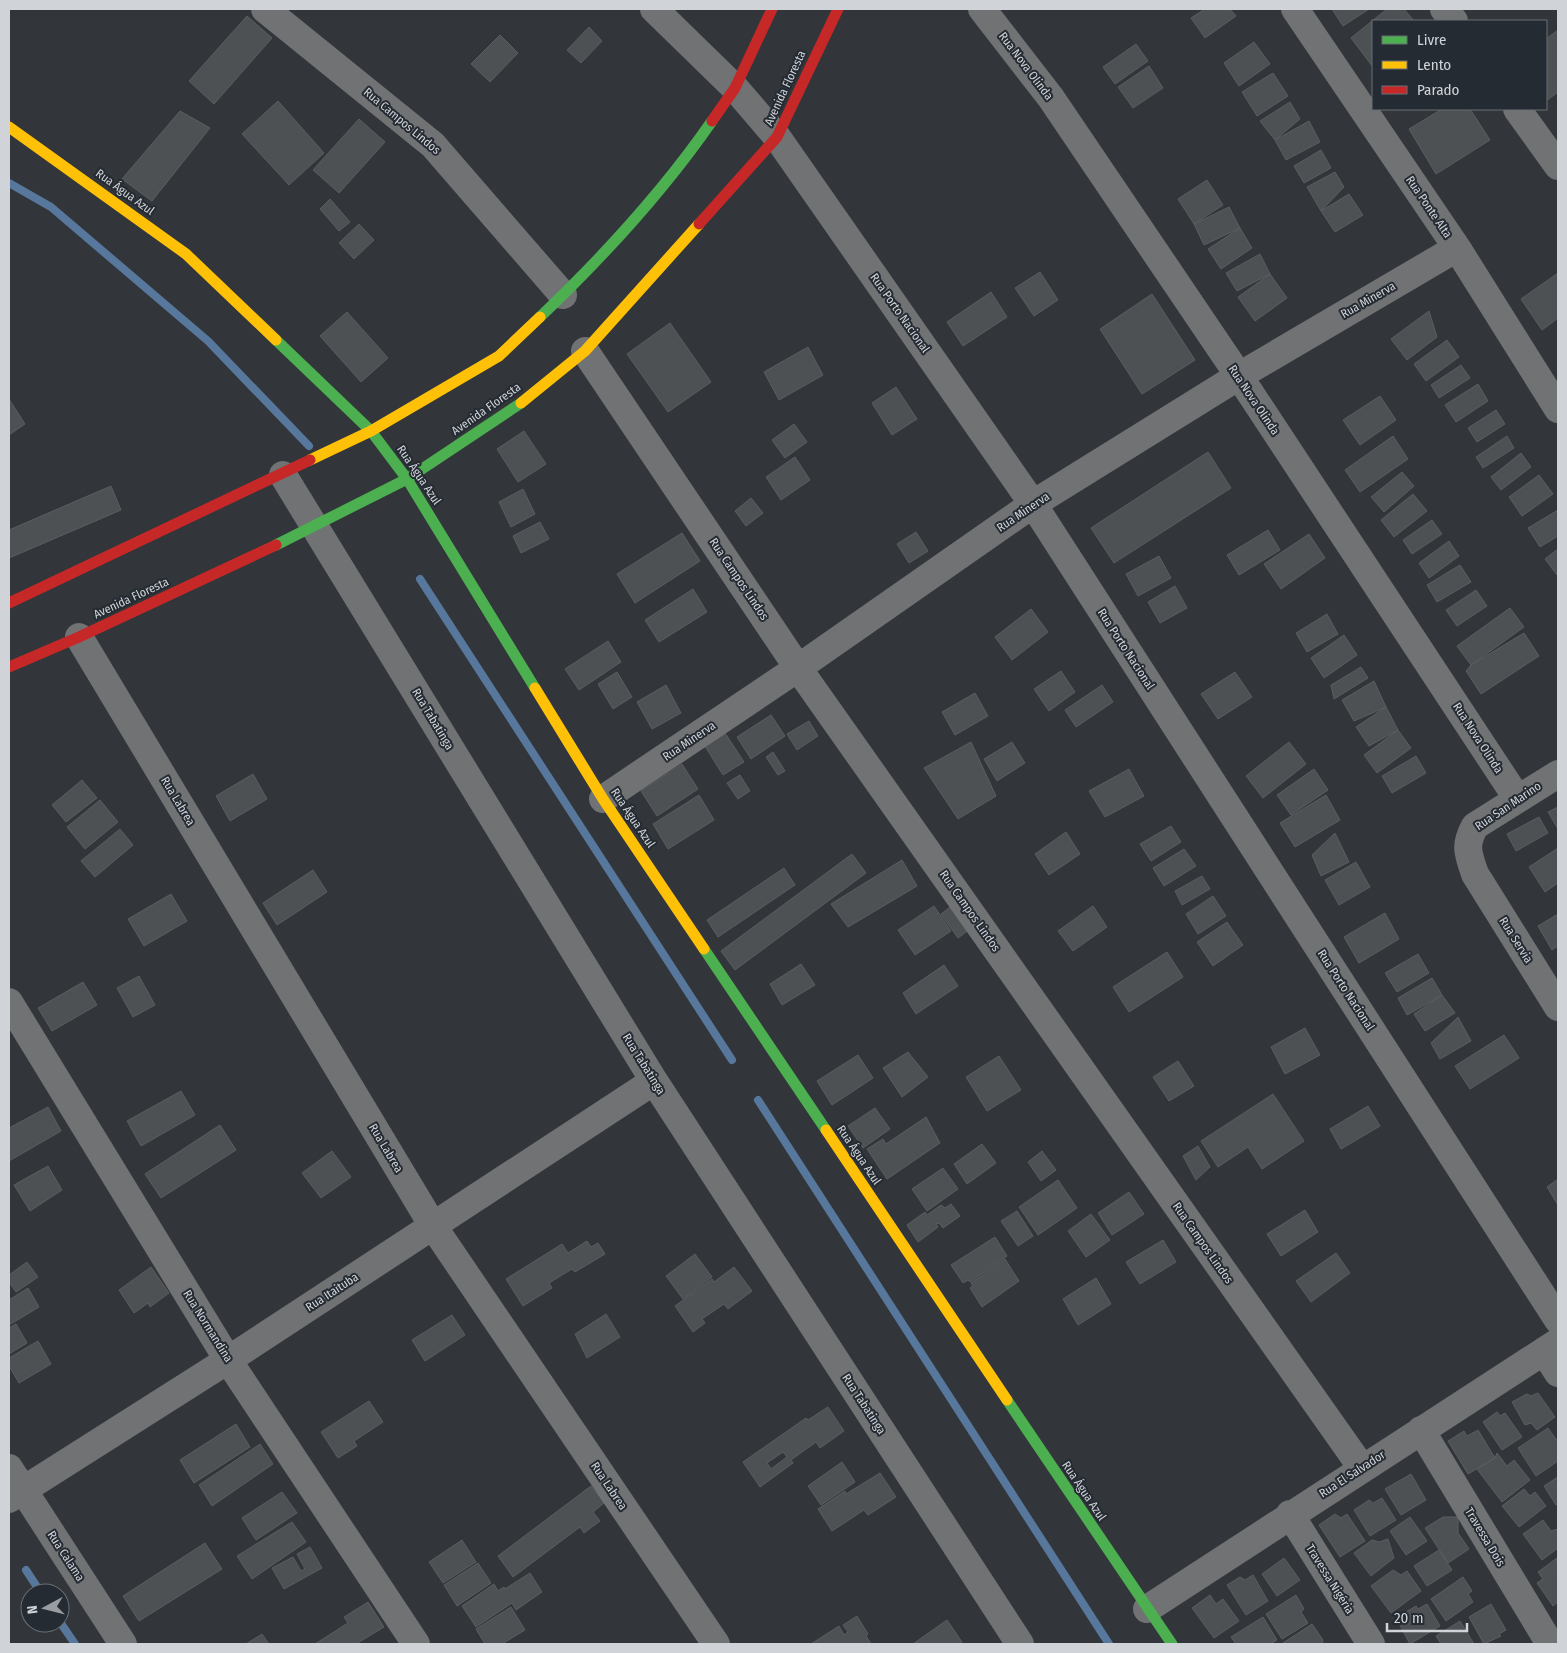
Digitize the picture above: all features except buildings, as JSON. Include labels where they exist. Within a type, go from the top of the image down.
[{"type":"street","name":"Rua Campos Lindos","points":[[265,9],[433,145],[563,296]]},
{"type":"street","name":"Rua Porto Nacional","points":[[654,9],[735,88],[777,137],[1033,504],[1558,1320]]},
{"type":"street","points":[[9,604],[372,431],[499,356],[563,296],[641,214],[686,158],[735,88],[772,9]]},
{"type":"street","name":"Avenida Floresta","points":[[9,666],[80,637],[315,526],[407,478],[507,414],[585,351],[777,137],[838,9]]},
{"type":"street","name":"Rua Nova Olinda","points":[[982,9],[1051,98],[1238,376],[1517,798]]},
{"type":"street","name":"Rua Ponte Alta","points":[[1295,9],[1457,248],[1558,408]]},
{"type":"street","points":[[1444,9],[1453,20]]},
{"type":"street","points":[[1518,110],[1558,166]]},
{"type":"street","name":"Rua Água Azul","points":[[9,127],[27,138],[186,254],[372,431],[407,478],[603,798],[1172,1644]]},
{"type":"street","name":"Rua Minerva","points":[[603,798],[798,668],[1033,504],[1238,376],[1457,248]]},
{"type":"street","name":"Rua Campos Lindos","points":[[585,351],[798,668],[1362,1468]]},
{"type":"street","name":"Rua Tabatinga","points":[[283,475],[654,1081],[1020,1644]]},
{"type":"street","name":"Rua Labrea","points":[[80,637],[432,1226],[716,1644]]},
{"type":"street","name":"Rua San Marino","points":[[1475,874],[1468,854],[1467,840],[1475,826],[1558,774]]},
{"type":"street","name":"Rua Servia","points":[[1475,874],[1554,990]]},
{"type":"street","name":"Rua Normandina","points":[[9,1002],[228,1360],[416,1644]]},
{"type":"street","name":"Rua Itaituba","points":[[16,1495],[228,1360],[654,1081]]},
{"type":"street","name":"Rua El Salvador","points":[[1146,1608],[1421,1430],[1554,1356]]},
{"type":"street","name":"Travessa Dois","points":[[1421,1430],[1550,1644]]},
{"type":"street","name":"Rua Calama","points":[[9,1468],[16,1495],[123,1644]]},
{"type":"street","name":"Travessa Nigéria","points":[[1290,1514],[1371,1644]]},
{"type":"waterway","points":[[9,183],[51,207],[208,341],[309,446]]},
{"type":"waterway","points":[[420,579],[732,1060]]},
{"type":"waterway","points":[[758,1100],[1109,1644]]},
{"type":"waterway","points":[[26,1570],[34,1583]]},
{"type":"waterway","points":[[68,1633],[75,1644]]},
{"type":"traffic: fast","points":[[540,317],[587,271],[631,223],[693,148],[712,121]]},
{"type":"traffic: fast","points":[[276,340],[371,431],[407,479],[535,688]]},
{"type":"traffic: fast","points":[[276,545],[407,479],[521,403]]},
{"type":"traffic: fast","points":[[704,949],[826,1130]]},
{"type":"traffic: fast","points":[[1007,1400],[1172,1644]]},
{"type":"traffic: slow","points":[[9,127],[186,254],[276,340]]},
{"type":"traffic: slow","points":[[521,403],[585,351],[699,224]]},
{"type":"traffic: slow","points":[[310,460],[371,431],[499,356],[540,317]]},
{"type":"traffic: slow","points":[[535,688],[603,799],[704,949]]},
{"type":"traffic: slow","points":[[826,1130],[1007,1400]]},
{"type":"traffic: jam","points":[[712,121],[735,88],[772,9]]},
{"type":"traffic: jam","points":[[699,224],[777,137],[838,9]]},
{"type":"traffic: jam","points":[[9,603],[310,460]]},
{"type":"traffic: jam","points":[[9,667],[79,637],[276,545]]}]
